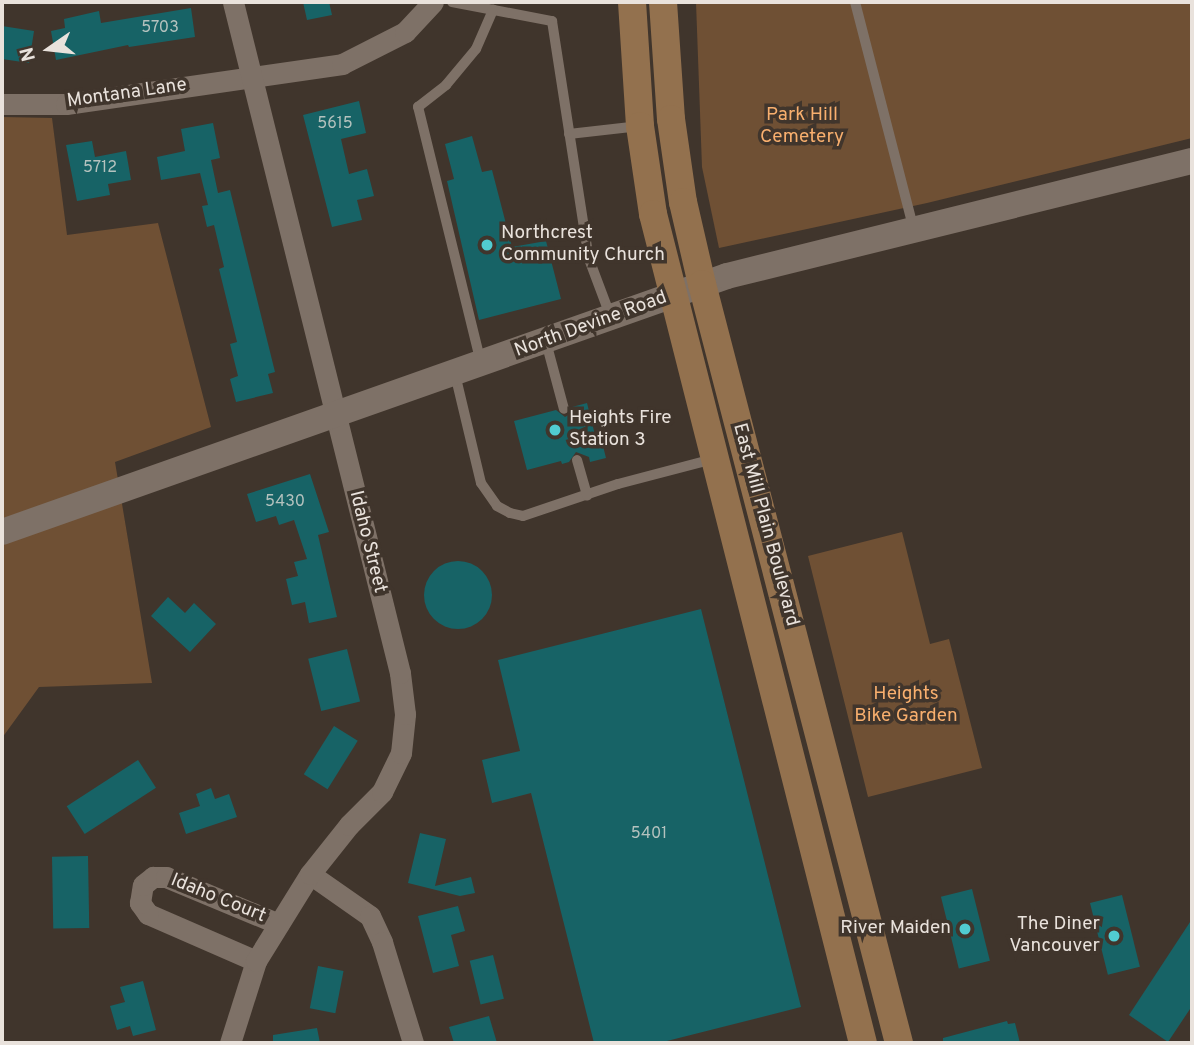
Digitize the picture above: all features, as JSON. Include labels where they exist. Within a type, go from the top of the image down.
[{"type":"main road","name":"East Mill Plain Boulevard","points":[[632,2],[640,126],[653,214],[863,1043]]},
{"type":"main road","name":"East Mill Plain Boulevard","points":[[663,2],[671,119],[683,202],[899,1043]]},
{"type":"main road","points":[[723,495],[746,525],[780,657],[788,666],[802,669]]},
{"type":"main road","points":[[779,712],[803,746],[835,860],[852,862]]},
{"type":"street","name":"Idaho Street","points":[[230,1043],[256,961],[310,874],[349,825],[382,792],[401,753],[405,714],[400,673],[233,2]]},
{"type":"street","name":"Montana Lane","points":[[2,104],[66,104],[342,64],[405,32],[433,2]]},
{"type":"street","name":"North Devine Road","points":[[2,532],[546,342],[702,284],[1192,161]]},
{"type":"street","points":[[310,874],[370,916],[382,942],[413,1043]]},
{"type":"street","name":"Idaho Court","points":[[256,961],[148,914],[140,903],[143,884],[153,877],[166,877],[279,924]]},
{"type":"lane","points":[[452,2],[552,21],[589,259],[611,318]]},
{"type":"lane","points":[[855,2],[914,231]]},
{"type":"lane","points":[[481,365],[418,107],[446,85],[477,49],[493,10]]},
{"type":"lane","points":[[569,134],[640,126]]},
{"type":"lane","points":[[546,342],[564,409]]},
{"type":"lane","points":[[455,374],[481,482],[497,506],[523,516],[618,484],[713,459]]},
{"type":"lane","points":[[578,460],[587,496]]},
{"type":"green space","name":"Park Hill Cemetery","points":[[696,2],[1192,2],[1192,138],[927,203],[719,248],[702,167]]},
{"type":"green space","points":[[2,117],[52,118],[67,235],[158,223],[211,427],[115,462],[152,683],[39,687],[2,738]]},
{"type":"green space","name":"Heights Bike Garden","points":[[902,532],[930,644],[949,639],[982,768],[868,797],[808,556]]},
{"type":"building","points":[[303,2],[329,2],[332,15],[307,20]]},
{"type":"building","points":[[191,8],[195,37],[129,47],[128,45],[56,60],[51,31],[65,28],[64,19],[99,11],[101,23]]},
{"type":"building","points":[[2,26],[34,31],[29,63],[2,59]]},
{"type":"building","points":[[359,101],[366,133],[341,139],[349,174],[367,169],[374,196],[357,200],[362,220],[332,227],[303,115]]},
{"type":"building","points":[[213,123],[220,158],[211,160],[218,193],[230,190],[275,372],[268,374],[273,393],[236,402],[230,379],[238,376],[230,344],[237,342],[219,269],[224,267],[214,225],[207,227],[202,206],[208,205],[200,173],[161,180],[157,157],[185,151],[181,129]]},
{"type":"building","name":"Northcrest Community Church","points":[[472,136],[482,172],[492,170],[512,247],[546,241],[561,299],[479,320],[447,181],[454,179],[445,144]]},
{"type":"building","points":[[92,141],[95,157],[126,151],[131,180],[108,184],[110,195],[77,201],[66,145]]},
{"type":"building","name":"Heights Fire Station 3","points":[[587,403],[596,439],[601,438],[606,458],[590,462],[589,457],[576,452],[569,462],[562,464],[561,461],[527,470],[514,421],[556,410],[565,417],[570,414],[572,407]]},
{"type":"building","points":[[310,474],[329,532],[318,535],[337,617],[309,623],[305,602],[292,605],[286,579],[298,576],[294,562],[307,559],[294,520],[279,525],[276,516],[256,522],[247,494]]},
{"type":"building","points":[[458,561],[471,564],[482,571],[489,582],[492,595],[489,608],[482,619],[471,626],[458,629],[445,626],[434,619],[427,608],[424,595],[427,582],[434,571],[445,564]]},
{"type":"building","points":[[168,597],[185,613],[194,603],[216,624],[190,652],[151,616]]},
{"type":"building","points":[[701,609],[801,1007],[659,1043],[594,1043],[531,793],[492,803],[482,760],[520,751],[498,660]]},
{"type":"building","points":[[347,649],[360,701],[321,711],[308,659]]},
{"type":"building","points":[[334,726],[358,741],[328,789],[304,774]]},
{"type":"building","points":[[138,760],[156,788],[85,834],[67,806]]},
{"type":"building","points":[[211,788],[215,799],[229,794],[237,817],[186,834],[179,813],[200,806],[196,794]]},
{"type":"building","points":[[420,833],[446,839],[435,886],[471,877],[475,893],[460,896],[408,883]]},
{"type":"building","points":[[88,856],[89,928],[53,929],[52,857]]},
{"type":"building","name":"River Maiden","points":[[972,889],[990,961],[959,969],[941,897]]},
{"type":"building","points":[[1122,895],[1140,967],[1108,975],[1090,903]]},
{"type":"building","points":[[458,906],[465,931],[451,935],[459,966],[433,973],[418,916]]},
{"type":"building","points":[[1192,919],[1192,1006],[1168,1042],[1129,1015]]},
{"type":"building","points":[[493,955],[504,999],[481,1004],[470,961]]},
{"type":"building","points":[[318,966],[344,971],[335,1013],[310,1008]]},
{"type":"building","points":[[143,981],[156,1030],[133,1036],[130,1026],[117,1030],[110,1006],[125,1002],[120,987]]},
{"type":"building","points":[[489,1016],[497,1043],[454,1043],[449,1027]]},
{"type":"building","points":[[1007,1021],[1008,1024],[1015,1023],[1020,1043],[943,1043],[943,1038]]},
{"type":"building","points":[[317,1028],[320,1043],[273,1043],[273,1035]]},
{"type":"place","name":"Northcrest Community Church","points":[[487,245]]},
{"type":"place","name":"Heights Fire Station 3","points":[[555,430]]},
{"type":"place","name":"River Maiden","points":[[965,929]]},
{"type":"place","name":"The Diner Vancouver","points":[[1114,936]]}]
